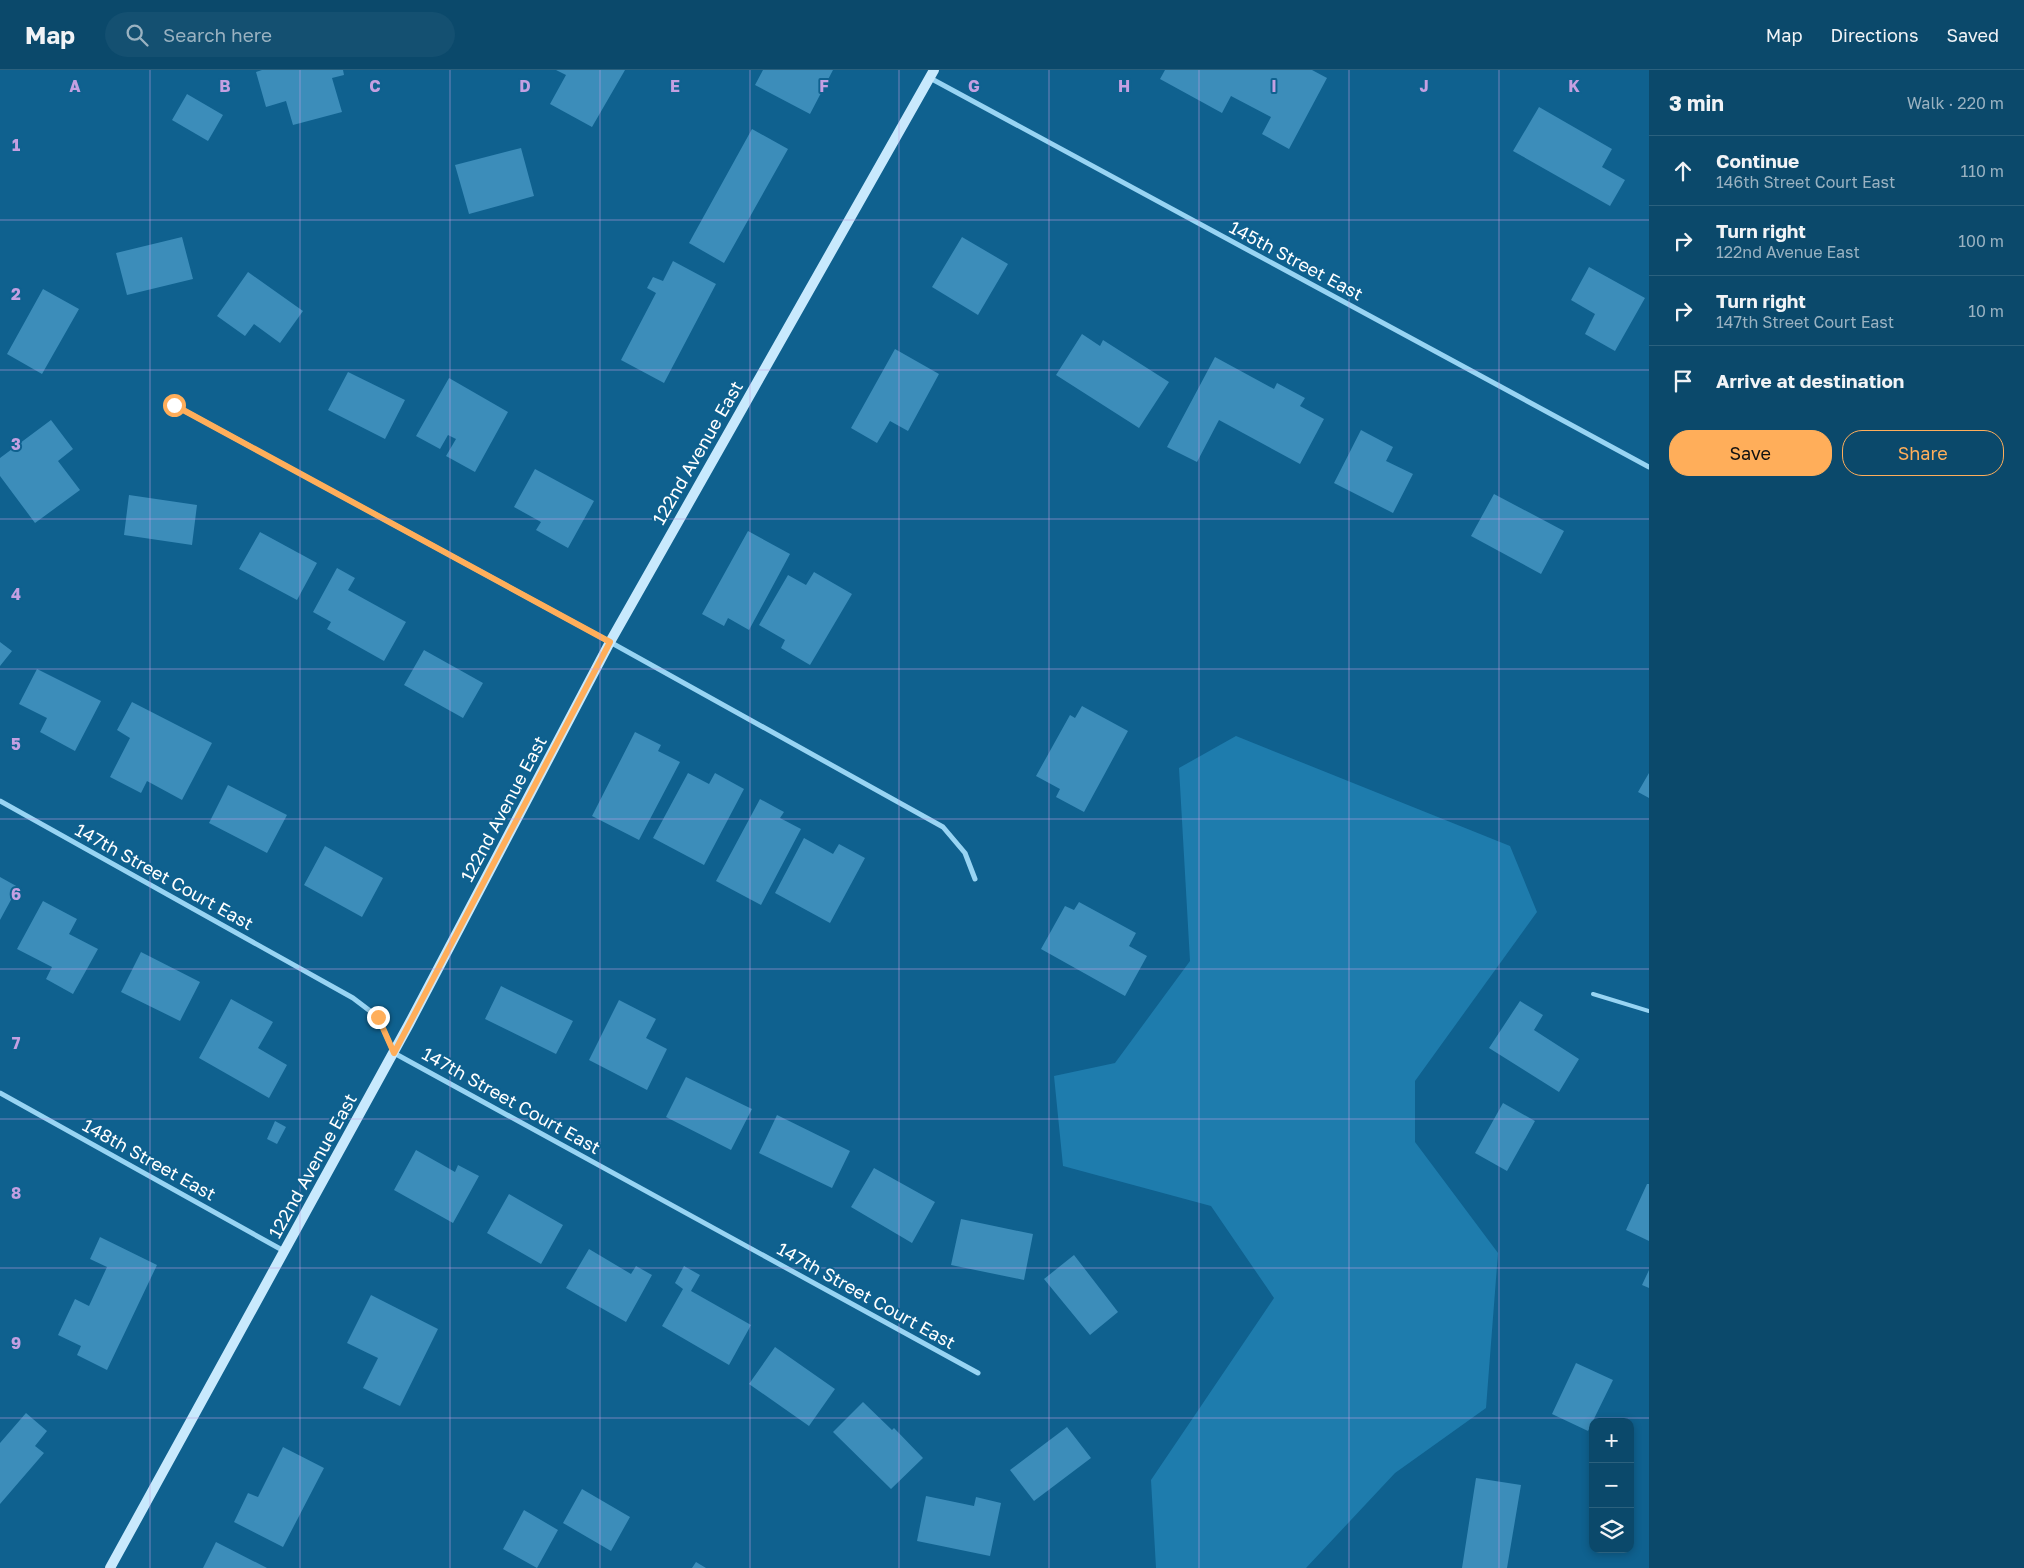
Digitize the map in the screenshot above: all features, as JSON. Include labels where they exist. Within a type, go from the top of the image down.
[{"type":"main road","name":"122nd Avenue East","points":[[110,1568],[394,1053],[610,642],[932,74]]},
{"type":"street","name":"145th Street East","points":[[932,74],[1649,467]]},
{"type":"street","points":[[174,405],[610,642],[943,827],[965,853],[975,879]]},
{"type":"street","name":"147th Street Court East","points":[[0,801],[353,998],[378,1017],[394,1053],[978,1373]]},
{"type":"street","name":"148th Street East","points":[[0,1093],[284,1250]]},
{"type":"lane","points":[[1593,994],[1649,1011]]},
{"type":"shaded area","points":[[1236,736],[1510,846],[1537,912],[1415,1081],[1415,1142],[1498,1253],[1486,1408],[1395,1473],[1306,1568],[1156,1568],[1151,1480],[1274,1298],[1211,1206],[1063,1166],[1054,1076],[1115,1063],[1190,961],[1179,768]]},
{"type":"building","points":[[262,70],[343,70],[344,75],[332,78],[342,112],[293,125],[286,101],[266,107],[256,72]]},
{"type":"building","points":[[556,70],[625,70],[592,127],[550,104],[566,75]]},
{"type":"building","points":[[763,70],[833,70],[810,114],[755,85]]},
{"type":"building","points":[[1165,70],[1312,70],[1327,78],[1289,149],[1262,134],[1271,117],[1231,96],[1222,113],[1160,79]]},
{"type":"building","points":[[187,94],[223,115],[208,141],[172,120]]},
{"type":"building","points":[[1539,107],[1612,149],[1602,167],[1625,180],[1610,206],[1513,151]]},
{"type":"building","points":[[752,129],[788,149],[724,263],[689,243]]},
{"type":"building","points":[[521,148],[534,196],[469,214],[455,165]]},
{"type":"building","points":[[182,237],[193,279],[127,295],[116,253]]},
{"type":"building","points":[[962,237],[1008,264],[978,315],[932,287]]},
{"type":"building","points":[[673,261],[716,284],[664,383],[621,360],[656,293],[647,288],[653,277],[663,281]]},
{"type":"building","points":[[1589,267],[1645,298],[1615,351],[1585,334],[1595,314],[1571,300]]},
{"type":"building","points":[[248,272],[303,311],[280,343],[254,324],[245,336],[217,316]]},
{"type":"building","points":[[43,289],[79,309],[42,374],[7,354]]},
{"type":"building","points":[[1082,334],[1100,346],[1103,340],[1169,382],[1139,428],[1056,375]]},
{"type":"building","points":[[895,349],[939,374],[908,431],[890,421],[877,443],[851,428]]},
{"type":"building","points":[[1215,357],[1274,389],[1277,383],[1305,398],[1300,406],[1324,419],[1300,464],[1219,420],[1197,462],[1167,447]]},
{"type":"building","points":[[348,372],[405,400],[385,439],[328,410]]},
{"type":"building","points":[[449,378],[508,412],[475,472],[446,456],[456,439],[448,435],[440,449],[416,436]]},
{"type":"building","points":[[51,420],[73,449],[58,461],[80,490],[35,523],[0,476],[0,458]]},
{"type":"building","points":[[1361,430],[1393,447],[1386,461],[1413,474],[1393,513],[1334,483]]},
{"type":"building","points":[[535,469],[594,501],[568,548],[536,530],[541,522],[514,507]]},
{"type":"building","points":[[1494,494],[1564,531],[1541,574],[1471,536]]},
{"type":"building","points":[[129,495],[197,505],[192,545],[124,535]]},
{"type":"building","points":[[748,531],[790,554],[749,630],[728,618],[724,626],[702,614]]},
{"type":"building","points":[[260,532],[317,563],[297,600],[239,569]]},
{"type":"building","points":[[337,568],[355,578],[348,590],[406,622],[384,661],[327,629],[331,622],[313,612]]},
{"type":"building","points":[[814,572],[852,594],[810,665],[781,648],[785,640],[759,625],[788,575],[806,585]]},
{"type":"building","points":[[0,642],[12,651],[0,666]]},
{"type":"building","points":[[424,650],[483,683],[463,718],[404,685]]},
{"type":"building","points":[[37,669],[101,701],[75,751],[40,732],[47,718],[19,704]]},
{"type":"building","points":[[132,702],[212,743],[182,800],[147,781],[141,793],[110,777],[130,738],[117,730]]},
{"type":"building","points":[[1082,706],[1128,731],[1084,812],[1056,797],[1060,789],[1036,776],[1070,715],[1075,718]]},
{"type":"building","points":[[635,732],[661,745],[658,751],[680,762],[639,840],[592,816]]},
{"type":"building","points":[[688,773],[709,784],[715,773],[744,789],[704,865],[653,838]]},
{"type":"building","points":[[1649,773],[1649,798],[1638,792]]},
{"type":"building","points":[[228,785],[287,815],[267,853],[209,823]]},
{"type":"building","points":[[760,799],[784,812],[780,818],[801,829],[761,905],[716,881]]},
{"type":"building","points":[[804,838],[833,854],[839,844],[865,858],[830,923],[775,893]]},
{"type":"building","points":[[325,846],[383,878],[362,917],[304,885]]},
{"type":"building","points":[[0,877],[18,887],[0,920]]},
{"type":"building","points":[[43,901],[77,919],[69,934],[98,949],[73,994],[46,979],[52,967],[17,949]]},
{"type":"building","points":[[1079,902],[1136,933],[1129,946],[1147,956],[1125,996],[1041,949],[1065,906],[1074,910]]},
{"type":"building","points":[[141,952],[200,982],[180,1021],[121,992]]},
{"type":"building","points":[[501,986],[573,1021],[556,1054],[485,1019]]},
{"type":"building","points":[[231,999],[273,1022],[258,1048],[287,1065],[269,1098],[199,1058]]},
{"type":"building","points":[[619,1000],[656,1019],[646,1038],[667,1049],[647,1090],[589,1060]]},
{"type":"building","points":[[1520,1001],[1543,1015],[1534,1030],[1579,1059],[1559,1092],[1489,1048]]},
{"type":"building","points":[[686,1077],[752,1109],[731,1150],[666,1117]]},
{"type":"building","points":[[1503,1103],[1535,1121],[1507,1171],[1475,1153]]},
{"type":"building","points":[[777,1115],[850,1151],[832,1188],[759,1153]]},
{"type":"building","points":[[275,1121],[286,1127],[277,1144],[267,1139]]},
{"type":"building","points":[[416,1150],[455,1172],[458,1165],[479,1176],[453,1223],[394,1190]]},
{"type":"building","points":[[874,1168],[935,1202],[912,1243],[851,1207]]},
{"type":"building","points":[[1647,1184],[1649,1184],[1649,1241],[1626,1230]]},
{"type":"building","points":[[509,1194],[563,1225],[541,1264],[487,1233]]},
{"type":"building","points":[[961,1219],[1033,1234],[1024,1280],[951,1265]]},
{"type":"building","points":[[100,1237],[157,1265],[107,1370],[77,1355],[81,1346],[58,1335],[75,1299],[89,1306],[107,1267],[90,1259]]},
{"type":"building","points":[[589,1249],[631,1274],[636,1266],[652,1275],[626,1322],[566,1288]]},
{"type":"building","points":[[1074,1255],[1118,1312],[1090,1335],[1044,1279]]},
{"type":"building","points":[[684,1266],[700,1275],[691,1291],[751,1325],[729,1365],[662,1326],[683,1289],[675,1283]]},
{"type":"building","points":[[1649,1270],[1649,1288],[1642,1285]]},
{"type":"building","points":[[371,1295],[438,1329],[400,1406],[363,1388],[378,1358],[347,1343]]},
{"type":"building","points":[[775,1347],[835,1389],[809,1426],[749,1384]]},
{"type":"building","points":[[1576,1363],[1613,1380],[1594,1418],[1589,1418],[1588,1431],[1552,1414]]},
{"type":"building","points":[[863,1402],[892,1430],[894,1428],[923,1458],[891,1489],[833,1432]]},
{"type":"building","points":[[26,1413],[47,1431],[35,1446],[44,1453],[0,1504],[0,1443]]},
{"type":"building","points":[[1067,1427],[1091,1458],[1034,1501],[1010,1470]]},
{"type":"building","points":[[283,1447],[324,1468],[283,1547],[234,1522],[248,1493],[258,1497]]},
{"type":"building","points":[[1476,1478],[1521,1485],[1507,1568],[1462,1568]]},
{"type":"building","points":[[582,1489],[630,1517],[611,1551],[563,1523]]},
{"type":"building","points":[[926,1496],[974,1506],[976,1497],[1001,1503],[990,1556],[917,1541]]},
{"type":"building","points":[[524,1510],[558,1530],[537,1568],[503,1549]]},
{"type":"building","points":[[216,1542],[267,1568],[203,1568]]},
{"type":"building","points":[[696,1562],[706,1568],[692,1568]]},
{"type":"route","points":[[174,405],[610,642],[394,1053],[378,1017]]}]
